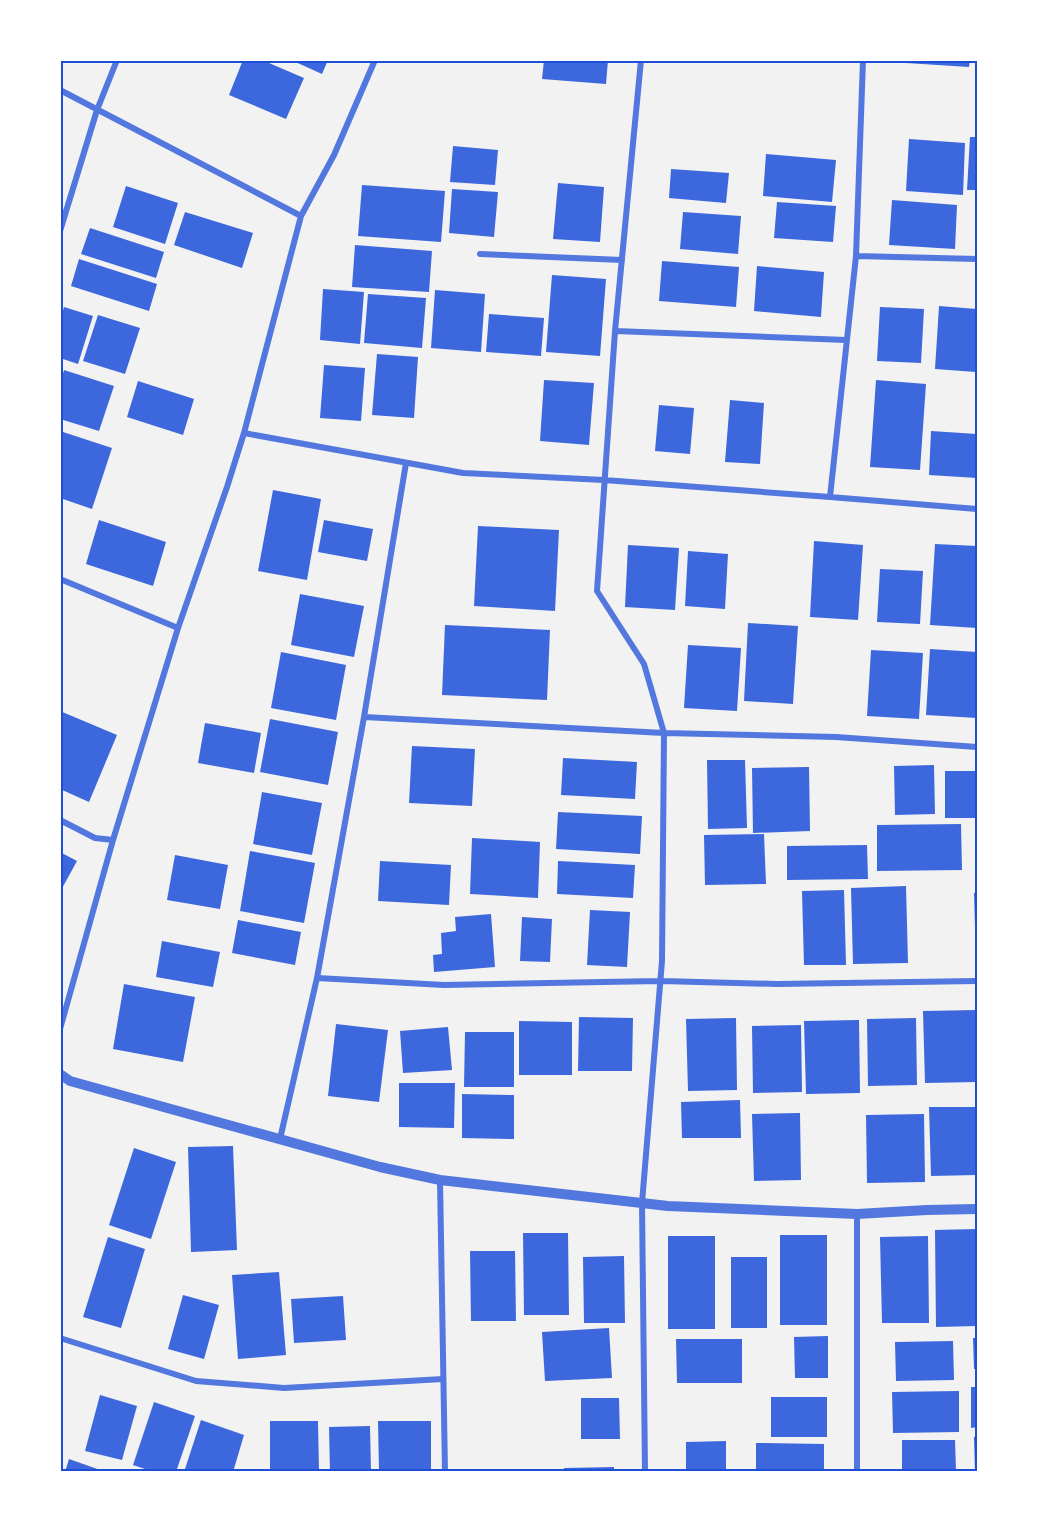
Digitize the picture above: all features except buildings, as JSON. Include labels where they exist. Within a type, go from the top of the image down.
[{"type":"street","points":[[60,231],[97,110],[117,60]]},
{"type":"street","points":[[60,1029],[113,840],[178,628],[244,433],[302,216],[334,155],[375,60]]},
{"type":"street","points":[[641,60],[615,331],[597,591],[644,664],[664,733],[662,961],[642,1203],[645,1472]]},
{"type":"street","points":[[830,496],[856,256],[863,60]]},
{"type":"street","points":[[60,90],[302,216]]},
{"type":"street","points":[[480,254],[622,260]]},
{"type":"street","points":[[856,256],[977,258]]},
{"type":"street","points":[[615,331],[846,340]]},
{"type":"street","points":[[244,433],[463,473],[604,480],[977,509]]},
{"type":"street","points":[[280,1139],[317,978],[364,717],[406,463]]},
{"type":"street","points":[[60,579],[178,628]]},
{"type":"street","points":[[364,717],[664,733],[836,737],[977,747]]},
{"type":"street","points":[[60,819],[95,838],[113,840]]},
{"type":"street","points":[[317,978],[444,985],[661,981],[777,984],[977,981]]},
{"type":"street","points":[[60,1074],[70,1081],[380,1167],[440,1180],[669,1206],[857,1214],[977,1209]]},
{"type":"street","points":[[440,1180],[445,1472]]},
{"type":"street","points":[[857,1214],[857,1472]]},
{"type":"street","points":[[60,1338],[196,1381],[284,1388],[443,1379]]}]
